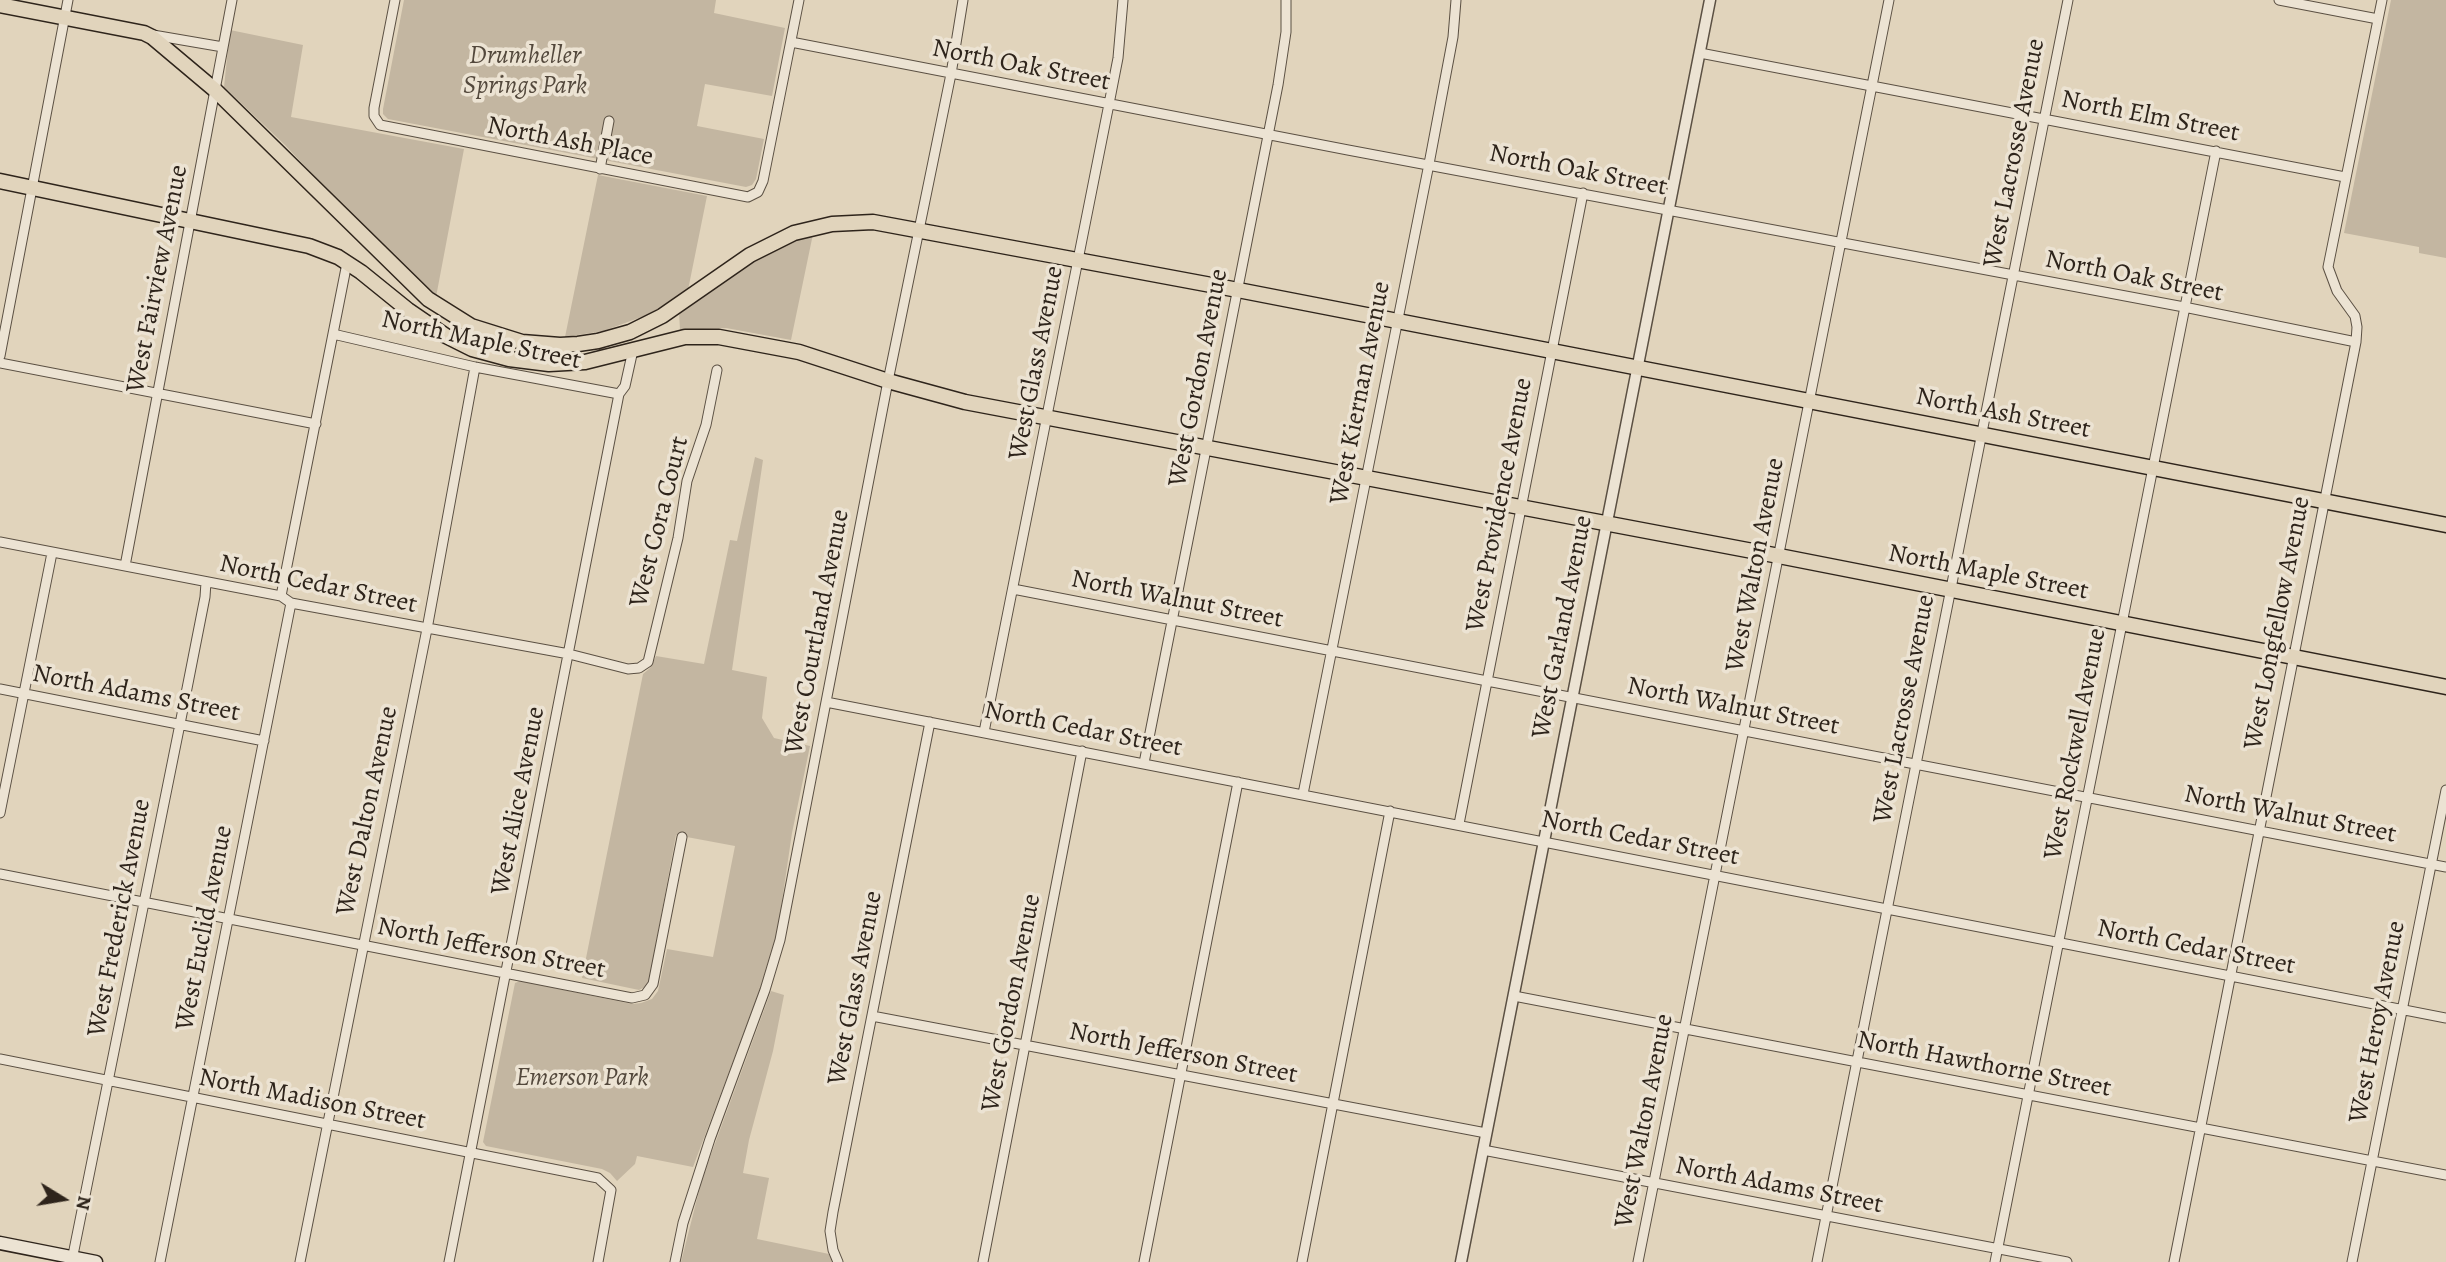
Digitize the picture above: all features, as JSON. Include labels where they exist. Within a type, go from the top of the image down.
[{"type":"main road","points":[[0,5],[144,33]]},
{"type":"main road","name":"North Ash Street","points":[[144,33],[174,53],[215,90],[428,299],[471,326],[522,342],[579,344],[630,332],[662,316],[750,255],[794,233],[832,223],[873,222],[1238,290],[2446,525]]},
{"type":"main road","name":"North Maple Street","points":[[0,181],[286,239],[325,251],[348,263],[426,324],[460,344],[523,362],[549,364],[602,359],[685,337],[719,338],[799,352],[888,381],[965,401],[1779,556],[2446,687]]},
{"type":"main road","points":[[0,1243],[72,1260],[96,1262]]},
{"type":"street","points":[[0,356],[68,0]]},
{"type":"street","name":"West Fairview Avenue","points":[[125,566],[232,0]]},
{"type":"street","name":"North Ash Place","points":[[395,0],[374,108],[378,123],[389,128],[739,197],[755,194],[763,181],[791,42]]},
{"type":"street","points":[[791,42],[799,0]]},
{"type":"street","name":"West Courtland Avenue","points":[[675,1262],[683,1223],[710,1139],[765,990],[780,940],[888,381],[951,74],[963,0]]},
{"type":"street","name":"West Glass Avenue","points":[[984,732],[1118,58],[1124,0]]},
{"type":"street","name":"West Gordon Avenue","points":[[1144,763],[1279,85],[1286,32],[1286,0]]},
{"type":"street","name":"West Kiernan Avenue","points":[[1303,794],[1429,164],[1456,0]]},
{"type":"street","name":"West Garland Avenue","points":[[1461,1262],[1710,0]]},
{"type":"street","name":"West Walton Avenue","points":[[1638,1262],[1889,0]]},
{"type":"street","name":"West Lacrosse Avenue","points":[[1817,1262],[2068,0]]},
{"type":"street","points":[[2279,0],[2378,19]]},
{"type":"street","name":"West Longfellow Avenue","points":[[2174,1262],[2356,342],[2355,316],[2337,291],[2328,267],[2382,0]]},
{"type":"street","points":[[144,33],[223,47]]},
{"type":"street","name":"North Oak Street","points":[[791,42],[2356,342]]},
{"type":"street","name":"North Elm Street","points":[[1700,53],[2345,177]]},
{"type":"street","points":[[600,169],[609,121]]},
{"type":"street","name":"West Rockwell Avenue","points":[[1995,1262],[2216,151]]},
{"type":"street","name":"West Providence Avenue","points":[[1459,824],[1583,193]]},
{"type":"street","points":[[281,596],[348,263]]},
{"type":"street","name":"North Maple Street","points":[[333,334],[475,368],[619,394]]},
{"type":"street","name":"West Alice Avenue","points":[[449,1262],[619,394],[625,386],[633,350]]},
{"type":"street","points":[[0,363],[316,424]]},
{"type":"street","name":"West Dalton Avenue","points":[[300,1262],[427,629],[475,368]]},
{"type":"street","name":"West Cora Court","points":[[628,669],[639,668],[648,662],[678,538],[687,481],[706,425],[718,370]]},
{"type":"street","name":"North Cedar Street","points":[[0,542],[281,596],[291,603],[569,654],[628,669]]},
{"type":"street","points":[[0,813],[51,553]]},
{"type":"street","name":"West Frederick Avenue","points":[[72,1260],[110,1081],[206,582]]},
{"type":"street","name":"North Walnut Street","points":[[1013,589],[2446,867]]},
{"type":"street","name":"West Euclid Avenue","points":[[160,1262],[291,603]]},
{"type":"street","name":"North Adams Street","points":[[0,689],[264,741]]},
{"type":"street","name":"North Cedar Street","points":[[825,702],[2446,1018]]},
{"type":"street","name":"West Glass Avenue","points":[[838,1262],[830,1231],[930,722]]},
{"type":"street","name":"West Gordon Avenue","points":[[983,1262],[1082,751]]},
{"type":"street","points":[[1144,1262],[1238,782]]},
{"type":"street","name":"West Heroy Avenue","points":[[2352,1262],[2446,790]]},
{"type":"street","points":[[1302,1262],[1390,811]]},
{"type":"street","name":"North Jefferson Street","points":[[0,874],[632,998],[645,995],[653,984],[682,837]]},
{"type":"street","name":"North Hawthorne Street","points":[[1514,996],[2446,1175]]},
{"type":"street","name":"North Jefferson Street","points":[[872,1016],[1486,1133]]},
{"type":"street","name":"North Madison Street","points":[[0,1059],[598,1178],[611,1190],[598,1262]]},
{"type":"street","name":"North Adams Street","points":[[1483,1150],[2067,1262]]},
{"type":"green space","name":"Drumheller Springs Park","points":[[404,0],[716,0],[714,13],[785,28],[772,96],[705,84],[697,126],[764,139],[756,179],[752,185],[746,187],[388,119],[383,114],[383,109]]},
{"type":"green space","points":[[2391,0],[2446,0],[2446,258],[2419,253],[2419,247],[2344,233]]},
{"type":"green space","points":[[230,30],[303,45],[291,117],[464,149],[436,297],[360,225],[285,145],[224,87]]},
{"type":"green space","points":[[598,175],[707,196],[688,290],[647,315],[603,331],[565,337]]},
{"type":"green space","points":[[813,234],[791,340],[726,328],[680,330],[679,312],[755,259]]},
{"type":"green space","name":"Emerson Park","points":[[755,457],[763,460],[732,670],[767,677],[762,718],[774,738],[810,746],[792,833],[776,942],[693,1167],[637,1156],[635,1164],[617,1181],[602,1169],[486,1146],[483,1142],[515,983],[520,981],[632,1004],[641,1003],[652,999],[658,991],[667,949],[713,957],[735,846],[676,835],[649,981],[639,990],[582,978],[643,674],[650,668],[656,656],[704,664],[730,540],[737,541]]},
{"type":"green space","points":[[771,991],[784,995],[743,1173],[769,1178],[757,1239],[829,1254],[834,1262],[681,1262],[702,1179]]}]
